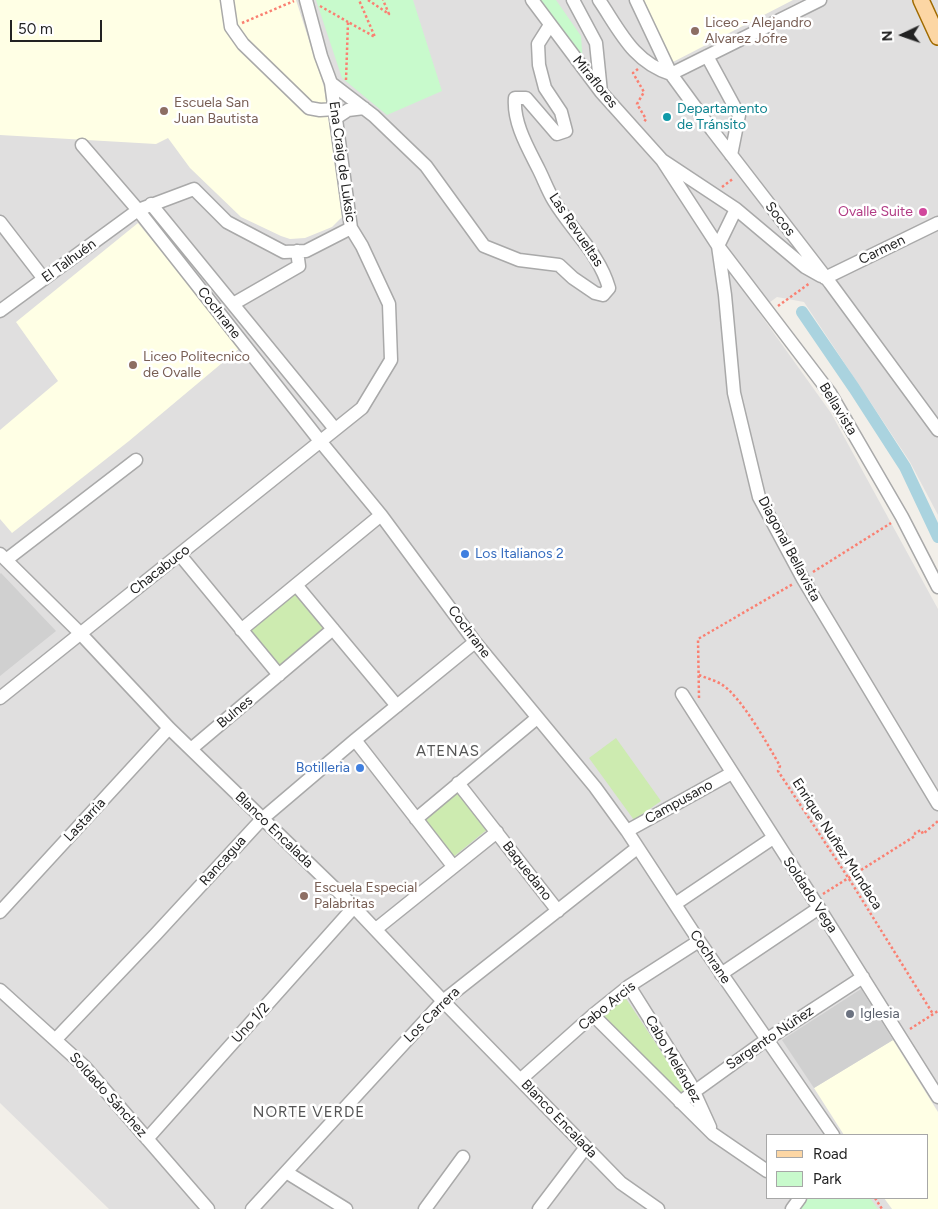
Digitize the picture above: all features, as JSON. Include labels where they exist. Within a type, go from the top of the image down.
[{"type":"main road","points":[[921,0],[938,37]]},
{"type":"street","points":[[226,0],[231,27],[243,44],[309,108],[335,113],[364,108]]},
{"type":"street","name":"Miraflores","points":[[532,0],[600,92],[662,160],[718,246]]},
{"type":"street","points":[[574,0],[596,42],[600,92]]},
{"type":"street","points":[[599,0],[635,53],[646,62],[671,74],[820,0]]},
{"type":"street","name":"Socos","points":[[636,0],[671,74],[938,430]]},
{"type":"street","name":"Ena Craig de Luksic","points":[[312,2],[321,56],[331,83],[351,228],[362,246],[389,304],[391,360],[362,408],[320,441]]},
{"type":"street","name":"Las Revueltas","points":[[331,83],[393,133],[426,166],[484,246],[519,260],[559,265],[573,278],[595,293],[603,295],[609,288],[604,272],[592,252],[554,201],[522,136],[514,108],[514,98],[526,98],[557,134],[566,131],[561,112],[545,88],[539,65],[538,44],[550,26]]},
{"type":"street","points":[[707,56],[739,115],[731,155]]},
{"type":"street","name":"Cochrane","points":[[82,145],[138,210],[320,441],[381,515],[475,642],[595,787],[627,831],[766,1040],[832,1134]]},
{"type":"street","name":"Miraflores","points":[[662,160],[736,209],[805,267],[828,281]]},
{"type":"street","points":[[138,210],[194,189],[227,222],[284,252],[306,250],[351,228]]},
{"type":"street","name":"Cochrane","points":[[151,204],[335,429]]},
{"type":"street","points":[[718,246],[736,209]]},
{"type":"street","name":"El Talhuén","points":[[0,311],[138,210]]},
{"type":"street","points":[[0,222],[44,279]]},
{"type":"street","name":"Carmen","points":[[828,281],[938,223]]},
{"type":"street","name":"Bellavista","points":[[718,246],[830,393],[902,517],[938,586]]},
{"type":"street","name":"Diagonal Bellavista","points":[[718,246],[725,295],[734,393],[759,497],[802,579],[938,804]]},
{"type":"street","points":[[233,304],[299,266],[297,251]]},
{"type":"street","name":"Chacabuco","points":[[0,698],[79,632],[180,555],[320,441]]},
{"type":"street","points":[[3,557],[136,460]]},
{"type":"street","points":[[241,630],[297,586],[381,515]]},
{"type":"street","points":[[180,555],[279,676]]},
{"type":"street","name":"Blanco Encalada","points":[[3,557],[79,632],[169,728],[376,929],[443,1001],[622,1183],[658,1209]]},
{"type":"street","points":[[297,586],[397,706]]},
{"type":"street","name":"Bulnes","points":[[191,749],[333,629]]},
{"type":"street","name":"Rancagua","points":[[56,1039],[156,934],[262,818],[475,642]]},
{"type":"street","name":"Soldado Vega","points":[[682,694],[938,1098]]},
{"type":"street","points":[[416,819],[537,718]]},
{"type":"street","name":"Lastarria","points":[[0,912],[169,728]]},
{"type":"street","points":[[355,740],[453,866]]},
{"type":"street","name":"Campusano","points":[[627,831],[732,772]]},
{"type":"street","name":"Baquedano","points":[[458,783],[558,911]]},
{"type":"street","name":"Baquedano","points":[[376,929],[497,832]]},
{"type":"street","points":[[675,904],[773,838]]},
{"type":"street","name":"Los Carrera","points":[[252,1209],[443,1001],[638,848]]},
{"type":"street","points":[[721,974],[816,904]]},
{"type":"street","name":"Uno 1/2","points":[[147,1139],[354,907]]},
{"type":"street","name":"Cabo Arcis","points":[[521,1079],[593,1015],[629,986],[699,941]]},
{"type":"street","name":"Sargento Núñez","points":[[680,1102],[766,1040],[863,977]]},
{"type":"street","name":"Cabo Meléndez","points":[[629,986],[693,1091],[713,1134]]},
{"type":"street","name":"Soldado Sánchez","points":[[0,990],[84,1066],[208,1209]]},
{"type":"street","name":"Cabo Meléndez","points":[[593,1015],[713,1134],[766,1170]]},
{"type":"street","points":[[539,1209],[586,1147]]},
{"type":"street","points":[[425,1209],[463,1157]]},
{"type":"street","points":[[286,1172],[346,1209]]},
{"type":"path","points":[[231,27],[297,0]]},
{"type":"path","points":[[312,2],[375,37],[359,0]]},
{"type":"path","points":[[368,0],[389,14],[383,0]]},
{"type":"path","points":[[346,94],[348,22]]},
{"type":"path","points":[[637,132],[646,119],[637,104],[644,92],[633,73],[646,62]]},
{"type":"path","points":[[714,194],[730,180],[744,172]]},
{"type":"path","points":[[768,313],[811,282],[819,290],[828,281]]},
{"type":"path","points":[[700,722],[698,639],[802,579],[902,517]]},
{"type":"path","name":"Enrique Nuñez Mundaca","points":[[699,675],[721,684],[731,692],[762,733],[780,766],[778,771],[934,1014]]},
{"type":"path","points":[[816,904],[848,878],[915,836],[915,833],[921,830],[923,834],[938,821]]},
{"type":"path","points":[[900,1036],[938,1011]]},
{"type":"shaded area","points":[[0,0],[938,0],[938,515],[910,462],[804,302],[777,297],[758,311],[831,413],[938,609],[938,1209],[109,1209],[0,1103]]},
{"type":"shaded area","name":"Escuela San Juan Bautista","points":[[0,0],[296,0],[324,87],[342,217],[332,227],[305,238],[290,239],[281,236],[241,217],[190,168],[168,138],[156,144],[0,135]]},
{"type":"shaded area","name":"Liceo - Alejandro Alvarez Jofre","points":[[640,0],[793,0],[673,62]]},
{"type":"shaded area","name":"Liceo Politecnico de Ovalle","points":[[138,223],[240,348],[129,441],[12,533],[0,519],[0,430],[58,381],[16,322]]},
{"type":"shaded area","points":[[0,574],[56,631],[0,676]]},
{"type":"shaded area","name":"Iglesia","points":[[861,989],[893,1040],[814,1088],[782,1040]]},
{"type":"shaded area","points":[[893,1040],[938,1112],[938,1209],[892,1209],[885,1199],[928,1199],[928,1134],[843,1134],[814,1088]]},
{"type":"green space","points":[[316,0],[413,0],[442,91],[387,115],[342,78]]},
{"type":"green space","points":[[539,0],[556,0],[581,36],[583,64]]},
{"type":"green space","points":[[298,591],[326,628],[277,667],[249,631]]},
{"type":"green space","points":[[616,738],[661,801],[634,820],[589,758]]},
{"type":"green space","points":[[459,789],[489,828],[452,858],[421,819]]},
{"type":"green space","points":[[625,997],[686,1089],[681,1096],[603,1016]]},
{"type":"green space","points":[[805,1199],[871,1199],[878,1209],[798,1209]]},
{"type":"waterway","points":[[802,312],[905,467],[938,537]]},
{"type":"place","name":"Liceo - Alejandro Alvarez Jofre","points":[[695,31]]},
{"type":"place","name":"Escuela San Juan Bautista","points":[[164,111]]},
{"type":"place","name":"Departamento de Tránsito","points":[[667,117]]},
{"type":"place","name":"Ovalle Suite","points":[[923,212]]},
{"type":"place","name":"Liceo Politecnico de Ovalle","points":[[133,365]]},
{"type":"place","name":"Los Italianos 2","points":[[465,554]]},
{"type":"place","name":"Botilleria","points":[[360,768]]},
{"type":"place","name":"Escuela Especial Palabritas","points":[[304,896]]},
{"type":"place","name":"Iglesia","points":[[850,1014]]},
{"type":"district","name":"ATENAS","points":[[448,752]]},
{"type":"district","name":"NORTE VERDE","points":[[309,1113]]}]
